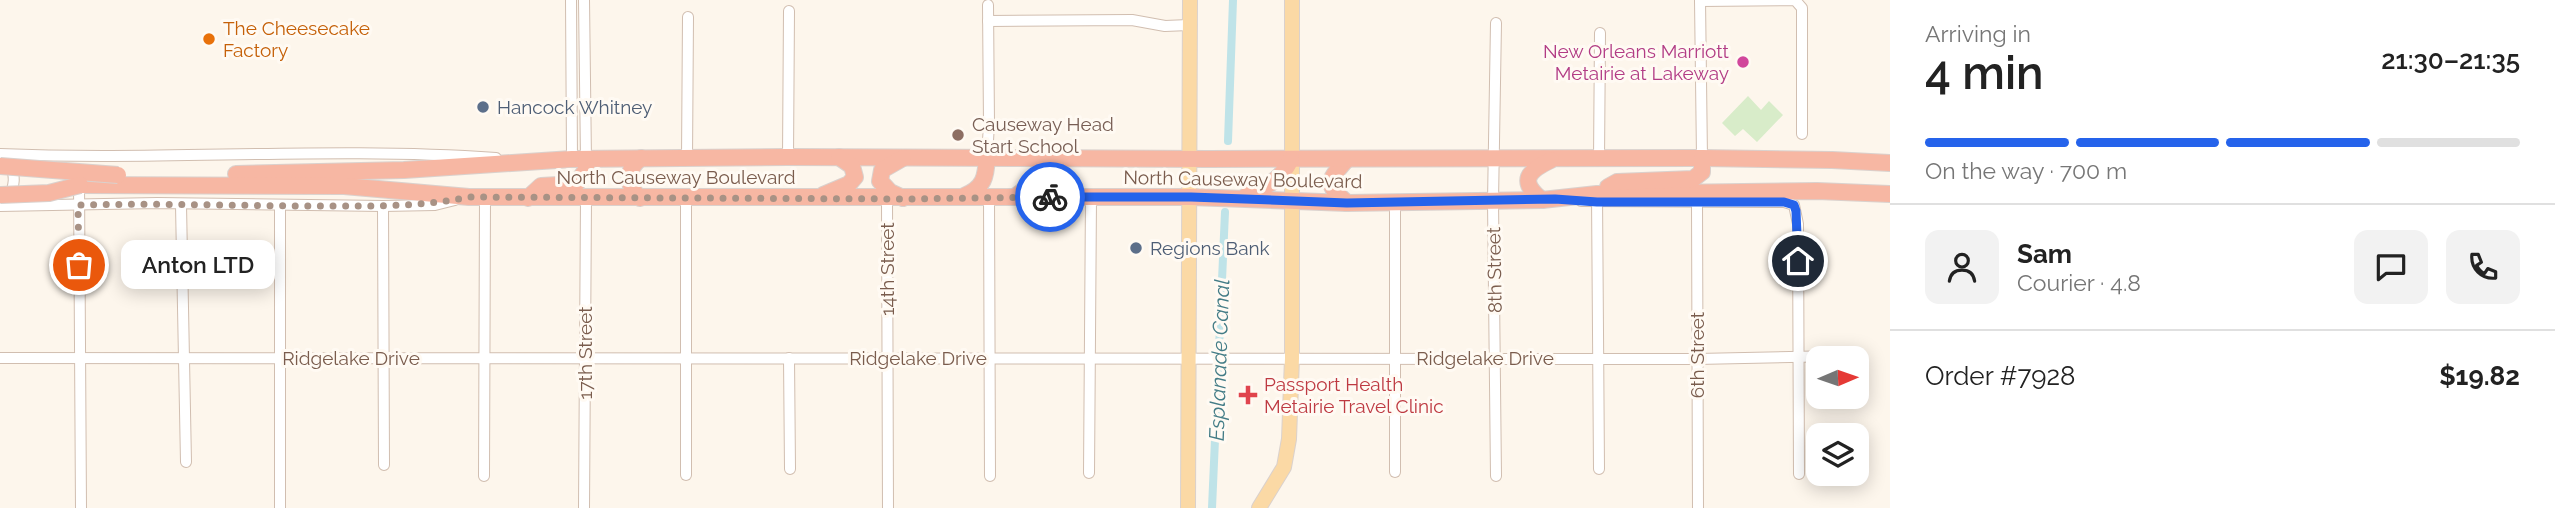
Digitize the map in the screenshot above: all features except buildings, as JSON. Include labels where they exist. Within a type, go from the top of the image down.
[{"type":"highway","points":[[818,198],[849,184],[855,177],[852,166],[839,157]]},
{"type":"highway","points":[[904,199],[890,192],[880,181],[882,170],[905,157]]},
{"type":"highway","points":[[962,197],[981,187],[986,178],[987,157]]},
{"type":"highway","name":"North Causeway Boulevard","points":[[0,185],[80,185],[530,161],[641,158],[1702,158],[1890,163]]},
{"type":"highway","points":[[640,198],[631,188],[629,174],[641,158]]},
{"type":"highway","points":[[1016,196],[1041,178],[1041,158]]},
{"type":"highway","points":[[1597,198],[1617,182],[1693,179],[1702,172],[1702,158]]},
{"type":"highway","points":[[528,198],[541,186],[576,184],[586,170],[579,159]]},
{"type":"highway","points":[[1240,199],[1274,183],[1282,176],[1291,159]]},
{"type":"highway","points":[[1347,159],[1334,174],[1331,182],[1333,191],[1347,203]]},
{"type":"highway","points":[[1548,200],[1529,186],[1529,174],[1553,159]]},
{"type":"highway","points":[[0,166],[118,175]]},
{"type":"highway","name":"North Causeway Boulevard","points":[[0,172],[344,186],[477,197],[528,198],[1191,197],[1395,203],[1548,200],[1750,191],[1890,194]]},
{"type":"highway","points":[[0,195],[49,193],[80,185]]},
{"type":"main road","points":[[1188,508],[1196,358],[1191,197],[1190,0]]},
{"type":"main road","points":[[1259,508],[1284,467],[1289,439],[1292,358],[1293,0]]},
{"type":"street","points":[[571,0],[579,159]]},
{"type":"street","points":[[579,159],[584,0]]},
{"type":"street","points":[[1702,158],[1700,0],[1796,0],[1802,8],[1802,134]]},
{"type":"street","points":[[987,157],[988,5]]},
{"type":"street","points":[[788,157],[789,11]]},
{"type":"street","points":[[687,158],[688,16]]},
{"type":"street","points":[[988,21],[1132,20],[1166,26],[1189,25]]},
{"type":"street","name":"8th Street","points":[[1496,23],[1493,159],[1496,476]]},
{"type":"street","points":[[1599,160],[1600,33]]},
{"type":"street","points":[[0,154],[10,163],[15,175],[14,188],[0,206]]},
{"type":"street","name":"North Causeway Boulevard","points":[[0,154],[99,157],[473,156],[530,161]]},
{"type":"street","points":[[81,508],[78,162],[99,157]]},
{"type":"street","points":[[989,196],[990,476]]},
{"type":"street","points":[[477,197],[484,358],[484,476]]},
{"type":"street","name":"North Causeway Boulevard","points":[[0,206],[383,206],[435,205],[477,197]]},
{"type":"street","name":"17th Street","points":[[584,508],[586,198]]},
{"type":"street","points":[[685,475],[686,198]]},
{"type":"street","points":[[1089,473],[1091,198]]},
{"type":"street","points":[[1599,469],[1597,198],[1696,203],[1784,202],[1794,205],[1796,211],[1800,356],[1799,474]]},
{"type":"street","name":"14th Street","points":[[887,199],[888,508]]},
{"type":"street","points":[[1395,203],[1395,472]]},
{"type":"street","name":"6th Street","points":[[1696,203],[1698,508]]},
{"type":"street","points":[[181,205],[186,462]]},
{"type":"street","points":[[280,206],[280,508]]},
{"type":"street","points":[[383,206],[384,465]]},
{"type":"street","name":"Ridgelake Drive","points":[[0,358],[1697,359],[1806,356]]},
{"type":"street","points":[[789,358],[790,469]]},
{"type":"green space","points":[[1748,96],[1761,110],[1769,101],[1783,115],[1757,142],[1743,129],[1735,136],[1722,123]]},
{"type":"waterway","name":"Esplanade Canal","points":[[1228,141],[1233,0]]},
{"type":"waterway","name":"Esplanade Canal","points":[[1212,508],[1225,212]]},
{"type":"way so far","points":[[79,265],[78,205],[435,205],[469,197],[1050,197]]},
{"type":"place","name":"The Cheesecake Factory","points":[[209,39]]},
{"type":"place","name":"New Orleans Marriott Metairie at Lakeway","points":[[1743,62]]},
{"type":"place","name":"Hancock Whitney","points":[[483,107]]},
{"type":"place","name":"Causeway Head Start School","points":[[958,135]]},
{"type":"place","name":"Regions Bank","points":[[1136,248]]},
{"type":"place","name":"Anton LTD","points":[[79,265]]},
{"type":"place","name":"Passport Health Metairie Travel Clinic","points":[[1248,395]]},
{"type":"route","points":[[1050,197],[1191,197],[1347,203],[1555,199],[1597,202],[1784,202],[1794,205],[1796,211],[1798,261]]}]
